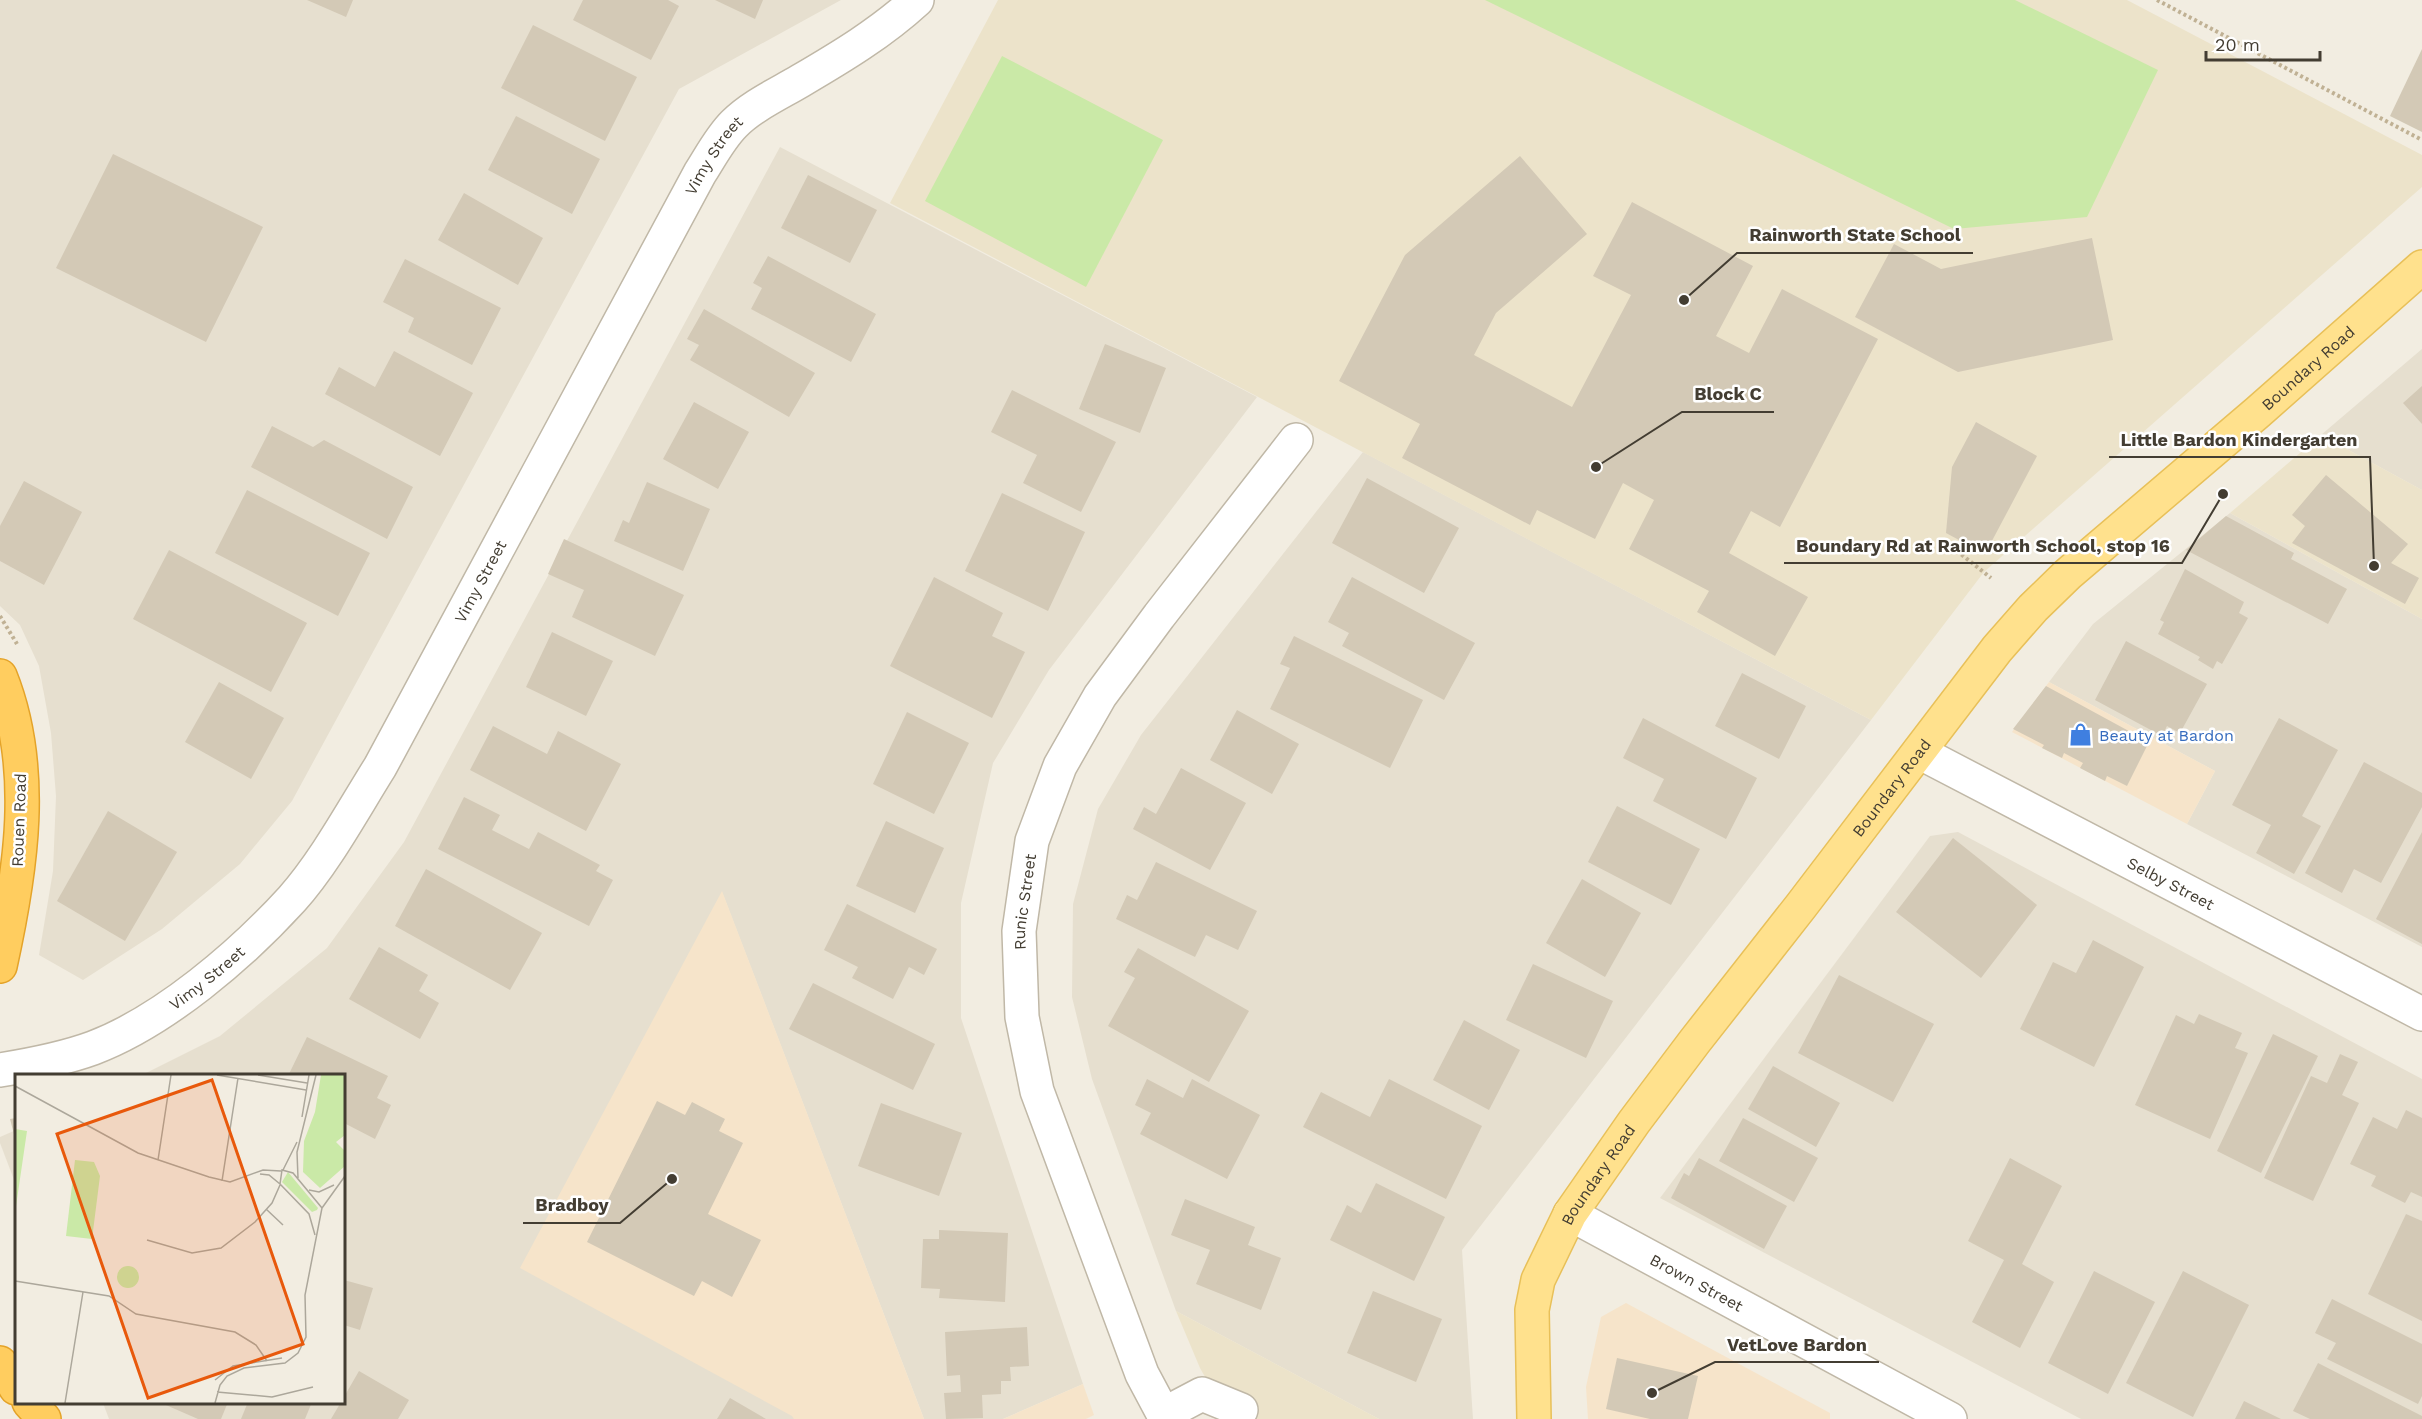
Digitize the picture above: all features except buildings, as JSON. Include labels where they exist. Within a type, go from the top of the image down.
[{"type":"highway","name":"Rouen Road","points":[[0,676],[11,703],[16,726],[23,785],[18,874],[0,966]]},
{"type":"highway","points":[[0,1363],[15,1386]]},
{"type":"highway","points":[[31,1404],[44,1419]]},
{"type":"main road","name":"Boundary Road","points":[[1534,1419],[1532,1310],[1538,1280],[1570,1214],[1640,1113],[1997,649],[2033,608],[2068,574],[2258,412],[2422,267]]},
{"type":"street","name":"Vimy Street","points":[[0,1070],[25,1066],[94,1047],[167,1008],[240,951],[293,898],[338,835],[380,767],[694,183],[721,139],[735,123],[758,106],[858,47],[905,10]]},
{"type":"street","name":"Runic Street","points":[[1165,1417],[1142,1374],[1037,1091],[1022,1017],[1018,931],[1032,841],[1060,766],[1107,687],[1159,616],[1296,440]]},
{"type":"street","name":"Selby Street","points":[[1919,752],[2422,1014]]},
{"type":"street","name":"Brown Street","points":[[1570,1214],[1950,1419]]},
{"type":"street","points":[[1165,1417],[1202,1394],[1241,1410]]},
{"type":"path","points":[[2157,0],[2422,140]]},
{"type":"path","points":[[1952,547],[1991,579]]},
{"type":"shaded area","points":[[0,0],[841,0],[679,89],[292,801],[240,864],[162,929],[83,980],[39,955],[53,871],[56,796],[51,733],[39,666],[20,625],[0,606]]},
{"type":"shaded area","points":[[998,0],[2127,0],[2422,155],[2422,187],[1984,572],[1871,720],[890,203]]},
{"type":"shaded area","points":[[780,147],[1257,397],[1049,670],[993,763],[961,903],[961,1018],[1083,1384],[1003,1419],[924,1419],[722,892],[794,1419],[109,1419],[103,1404],[345,1404],[345,1074],[144,1074],[220,1036],[327,948],[404,842]]},
{"type":"shaded area","points":[[2422,349],[2422,490],[2321,435]]},
{"type":"shaded area","points":[[2321,435],[2422,490],[2422,619],[2230,513]]},
{"type":"shaded area","points":[[1363,452],[1871,720],[1462,1250],[1473,1419],[1379,1419],[1176,1311],[1092,1079],[1072,997],[1073,904],[1098,809],[1141,735]]},
{"type":"shaded area","points":[[2230,513],[2422,619],[2422,947],[2187,824],[2215,771],[2049,682],[2093,624]]},
{"type":"shaded area","points":[[2049,682],[2215,771],[2187,824],[2012,732]]},
{"type":"shaded area","points":[[1958,832],[2422,1079],[2422,1419],[2081,1419],[1660,1198],[1930,836]]},
{"type":"shaded area","points":[[722,891],[924,1419],[794,1419],[520,1268]]},
{"type":"shaded area","points":[[15,1130],[15,1182],[0,1143],[0,1137]]},
{"type":"shaded area","points":[[1626,1303],[1830,1413],[1830,1419],[1588,1419],[1586,1387],[1601,1317]]},
{"type":"shaded area","points":[[1176,1311],[1379,1419],[1229,1419],[1200,1368]]},
{"type":"shaded area","points":[[1083,1384],[1094,1415],[1086,1419],[1003,1419]]},
{"type":"green space","points":[[1485,0],[2015,0],[2158,70],[2087,217],[1954,229]]},
{"type":"green space","points":[[1002,56],[1163,140],[1086,287],[925,201]]},
{"type":"place","name":"Rainworth State School","points":[[1684,300]]},
{"type":"place","name":"Block C","points":[[1596,467]]},
{"type":"place","name":"Boundary Rd at Rainworth School, stop 16","points":[[2223,494]]},
{"type":"place","name":"Little Bardon Kindergarten","points":[[2374,566]]},
{"type":"place","name":"Beauty at Bardon","points":[[2081,735]]},
{"type":"place","name":"Bradboy","points":[[672,1179]]},
{"type":"place","name":"VetLove Bardon","points":[[1652,1393]]}]
